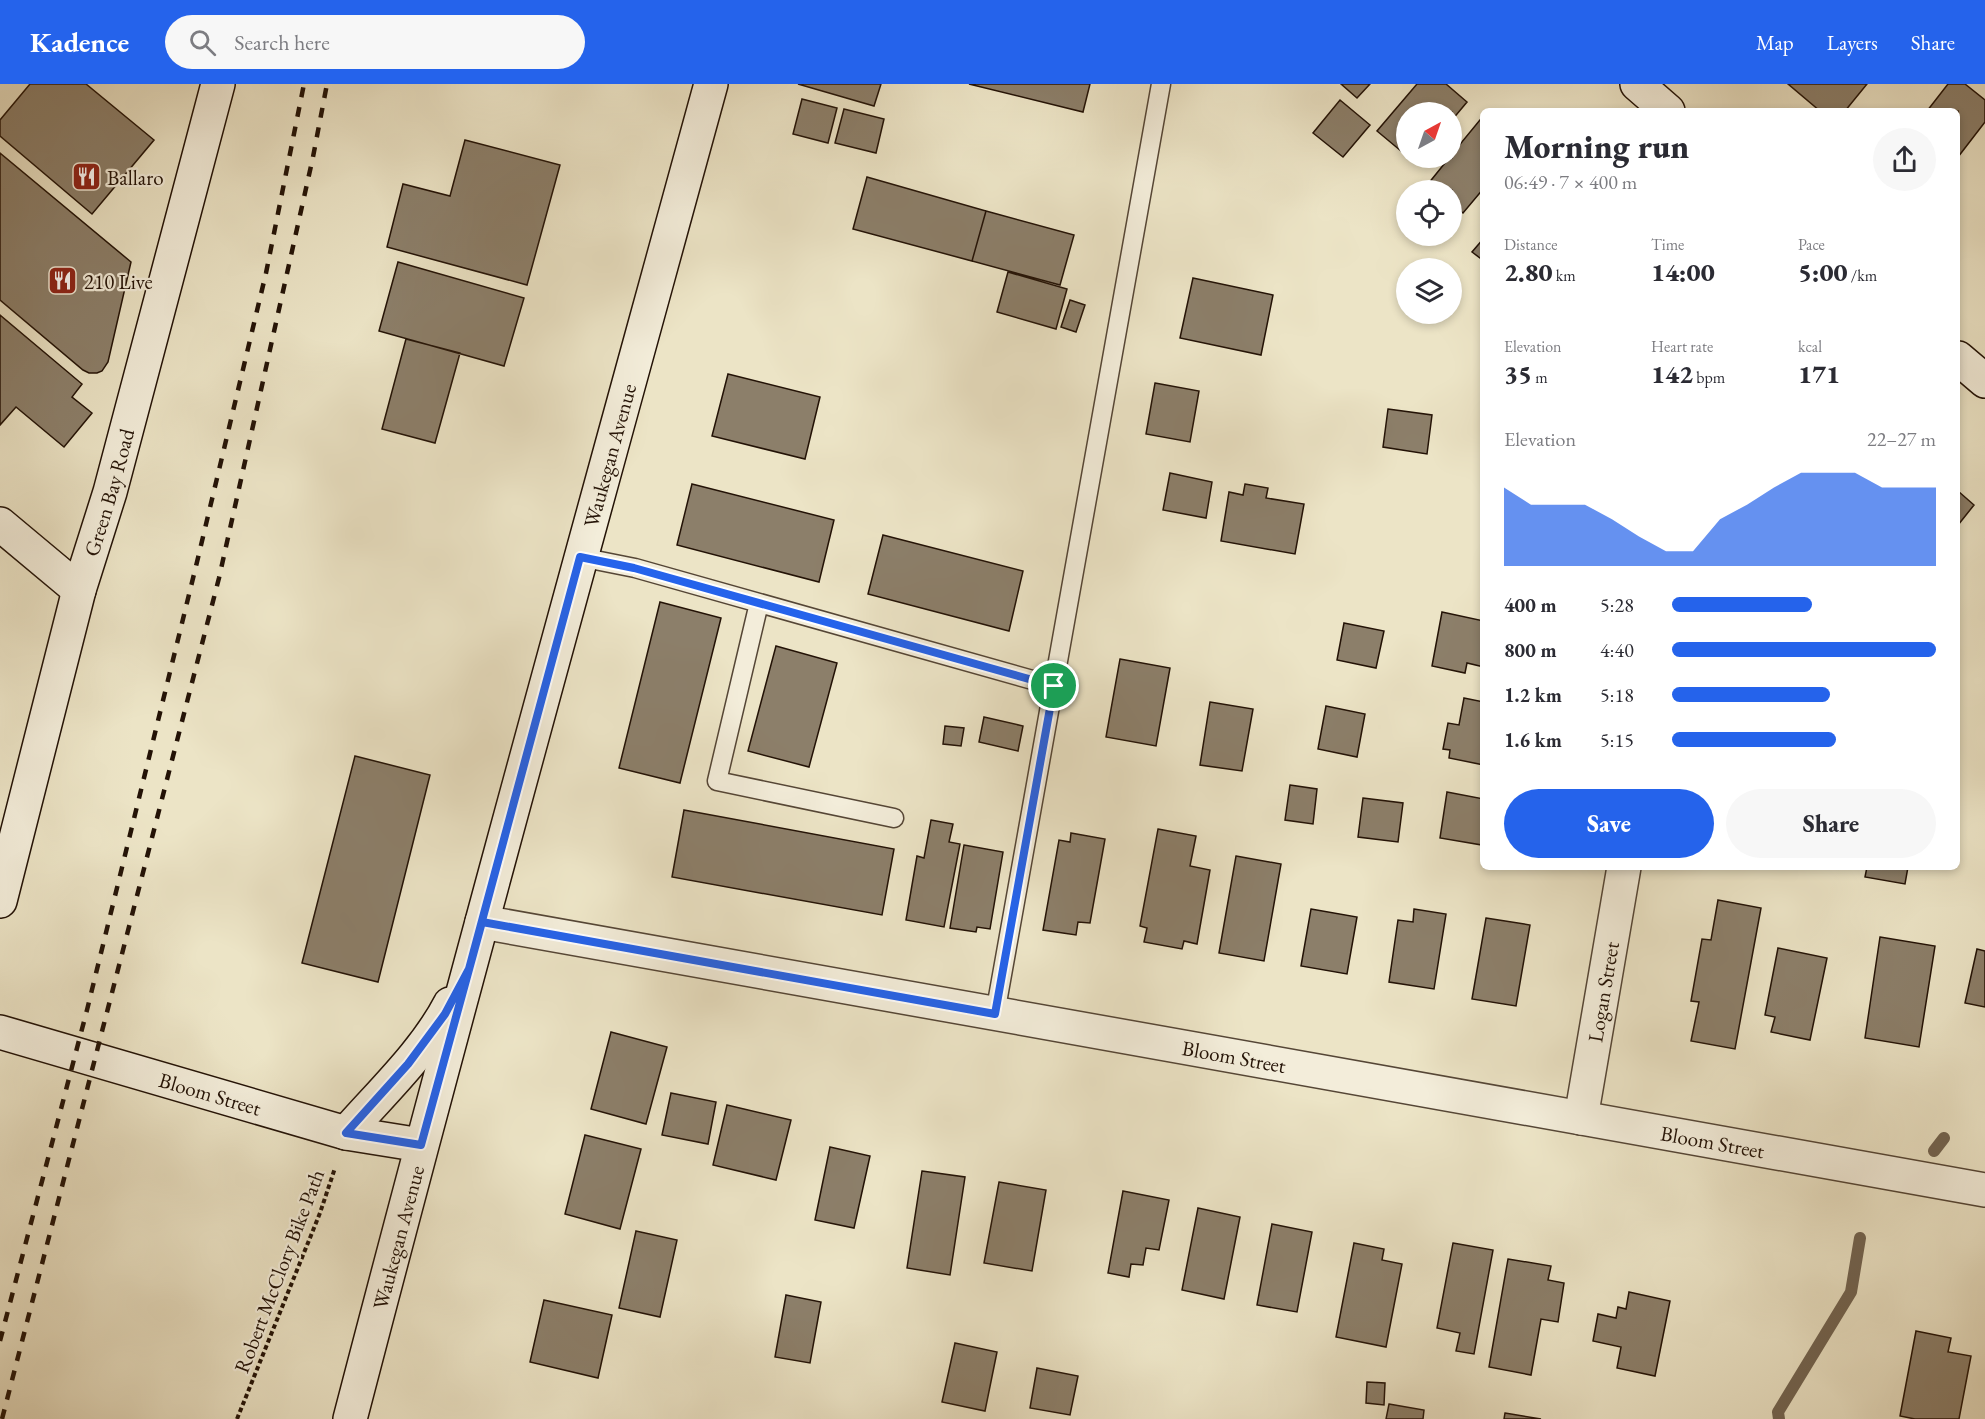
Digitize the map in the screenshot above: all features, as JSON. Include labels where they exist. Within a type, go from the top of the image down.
[{"type":"street","name":"Green Bay Road","points":[[0,901],[79,590],[110,492],[218,84]]},
{"type":"street","name":"Waukegan Avenue","points":[[350,1419],[421,1145],[580,557],[711,84]]},
{"type":"street","points":[[1637,84],[1665,108]]},
{"type":"street","points":[[1960,359],[1985,381]]},
{"type":"street","points":[[0,524],[79,590]]},
{"type":"street","name":"Logan Street","points":[[1581,1118],[1623,870]]},
{"type":"street","name":"Bloom Street","points":[[482,922],[1985,1190]]},
{"type":"street","points":[[346,1133],[408,1064],[445,1014],[469,969]]},
{"type":"street","name":"Bloom Street","points":[[0,1032],[346,1133],[421,1145]]},
{"type":"lane","points":[[995,1014],[1161,84]]},
{"type":"lane","points":[[580,557],[634,568],[1054,686]]},
{"type":"lane","points":[[759,603],[717,781],[894,818]]},
{"type":"path","name":"Robert McClory Bike Path","points":[[237,1419],[320,1213],[346,1133]]},
{"type":"building","name":"Ballaro","points":[[30,84],[86,84],[154,140],[92,214],[0,136],[0,120]]},
{"type":"building","points":[[798,84],[881,84],[874,106]]},
{"type":"building","points":[[969,84],[1090,84],[1083,112]]},
{"type":"building","points":[[1341,84],[1370,84],[1357,98]]},
{"type":"building","points":[[1417,84],[1446,84],[1467,102],[1462,108],[1462,102],[1402,102]]},
{"type":"building","points":[[1788,84],[1867,84],[1847,108],[1816,108]]},
{"type":"building","points":[[1948,84],[1965,84],[1985,100],[1985,122],[1960,154],[1960,108],[1929,108]]},
{"type":"building","points":[[802,99],[837,108],[828,143],[793,134]]},
{"type":"building","points":[[1340,100],[1370,125],[1343,157],[1313,133]]},
{"type":"building","points":[[844,109],[884,119],[876,153],[835,143]]},
{"type":"building","points":[[1396,109],[1396,147],[1377,131]]},
{"type":"building","points":[[1480,120],[1480,193],[1463,213],[1462,180],[1431,180],[1441,168],[1462,168],[1462,142]]},
{"type":"building","points":[[465,140],[560,165],[527,285],[387,247],[403,184],[450,196]]},
{"type":"building","name":"210 Live","points":[[0,153],[131,262],[108,362],[102,371],[89,373],[83,370],[0,300]]},
{"type":"building","points":[[867,177],[986,211],[972,261],[853,229]]},
{"type":"building","points":[[986,211],[1074,235],[1060,285],[972,261]]},
{"type":"building","points":[[1480,243],[1480,258],[1472,252]]},
{"type":"building","points":[[398,262],[524,298],[504,366],[379,331]]},
{"type":"building","points":[[1008,272],[1067,289],[1056,329],[997,312]]},
{"type":"building","points":[[1193,278],[1273,295],[1261,355],[1180,338]]},
{"type":"building","points":[[1070,300],[1085,305],[1076,332],[1061,327]]},
{"type":"building","points":[[0,315],[82,384],[72,397],[92,413],[64,447],[16,407],[0,425]]},
{"type":"building","points":[[406,339],[460,353],[435,443],[382,429]]},
{"type":"building","points":[[728,374],[820,397],[805,459],[712,436]]},
{"type":"building","points":[[1155,383],[1199,391],[1190,442],[1146,434]]},
{"type":"building","points":[[1388,409],[1432,415],[1427,454],[1383,447]]},
{"type":"building","points":[[1170,473],[1212,482],[1206,518],[1163,510]]},
{"type":"building","points":[[692,484],[834,520],[819,582],[677,545]]},
{"type":"building","points":[[1245,484],[1268,488],[1266,498],[1304,504],[1295,554],[1221,541],[1229,492],[1243,495]]},
{"type":"building","points":[[1960,493],[1974,505],[1960,522]]},
{"type":"building","points":[[883,535],[1023,571],[1009,631],[868,594]]},
{"type":"building","points":[[660,602],[721,618],[680,783],[619,768]]},
{"type":"building","points":[[1442,612],[1480,620],[1480,666],[1467,663],[1465,673],[1432,666]]},
{"type":"building","points":[[1344,623],[1384,631],[1376,668],[1337,660]]},
{"type":"building","points":[[776,646],[837,663],[809,767],[748,751]]},
{"type":"building","points":[[1120,659],[1170,668],[1156,746],[1106,737]]},
{"type":"building","points":[[1464,698],[1480,701],[1480,764],[1449,758],[1450,750],[1443,749],[1448,723],[1459,725]]},
{"type":"building","points":[[1210,702],[1253,709],[1242,771],[1200,765]]},
{"type":"building","points":[[1326,706],[1365,714],[1357,757],[1318,749]]},
{"type":"building","points":[[984,717],[1023,726],[1018,751],[979,742]]},
{"type":"building","points":[[945,726],[964,728],[961,746],[943,744]]},
{"type":"building","points":[[355,756],[430,775],[378,982],[302,963]]},
{"type":"building","points":[[1290,785],[1317,789],[1313,824],[1285,820]]},
{"type":"building","points":[[1447,792],[1480,798],[1480,845],[1440,838]]},
{"type":"building","points":[[1363,798],[1403,803],[1398,842],[1358,837]]},
{"type":"building","points":[[684,810],[894,849],[882,915],[672,877]]},
{"type":"building","points":[[931,820],[953,824],[949,842],[960,844],[944,927],[906,920],[917,856],[924,858]]},
{"type":"building","points":[[1158,829],[1196,836],[1190,866],[1210,870],[1197,944],[1184,941],[1182,949],[1144,942],[1147,928],[1140,926]]},
{"type":"building","points":[[1071,833],[1105,839],[1090,923],[1078,922],[1076,935],[1043,930],[1059,840],[1070,842]]},
{"type":"building","points":[[964,845],[1003,852],[990,929],[977,927],[976,932],[950,928]]},
{"type":"building","points":[[1236,856],[1281,864],[1264,961],[1219,953]]},
{"type":"building","points":[[1866,870],[1907,870],[1905,884],[1865,877]]},
{"type":"building","points":[[1718,900],[1761,908],[1735,1049],[1691,1041],[1699,1002],[1691,1001],[1702,939],[1711,940]]},
{"type":"building","points":[[1311,909],[1357,917],[1347,974],[1301,966]]},
{"type":"building","points":[[1414,909],[1446,914],[1434,989],[1389,982],[1398,920],[1413,922]]},
{"type":"building","points":[[1486,918],[1530,925],[1516,1006],[1472,999]]},
{"type":"building","points":[[1880,937],[1935,946],[1919,1047],[1865,1038]]},
{"type":"building","points":[[1778,948],[1827,958],[1810,1040],[1771,1032],[1775,1017],[1765,1015]]},
{"type":"building","points":[[1977,949],[1985,951],[1985,1007],[1965,1003]]},
{"type":"building","points":[[611,1032],[667,1047],[646,1124],[591,1109]]},
{"type":"building","points":[[671,1093],[716,1102],[708,1144],[662,1135]]},
{"type":"building","points":[[727,1105],[791,1120],[776,1180],[713,1165]]},
{"type":"building","points":[[585,1135],[641,1149],[620,1229],[565,1214]]},
{"type":"building","points":[[830,1147],[870,1156],[854,1228],[815,1220]]},
{"type":"building","points":[[922,1171],[965,1177],[950,1275],[907,1268]]},
{"type":"building","points":[[999,1182],[1046,1190],[1032,1271],[984,1263]]},
{"type":"building","points":[[1123,1191],[1169,1200],[1159,1250],[1146,1248],[1143,1265],[1131,1264],[1129,1277],[1108,1273]]},
{"type":"building","points":[[1198,1208],[1240,1217],[1224,1299],[1182,1290]]},
{"type":"building","points":[[1272,1224],[1312,1232],[1297,1312],[1257,1305]]},
{"type":"building","points":[[636,1231],[677,1240],[660,1317],[619,1308]]},
{"type":"building","points":[[1354,1243],[1384,1249],[1382,1260],[1402,1264],[1386,1347],[1336,1337]]},
{"type":"building","points":[[1453,1243],[1493,1250],[1474,1354],[1456,1351],[1460,1333],[1437,1328]]},
{"type":"building","points":[[1508,1259],[1551,1266],[1548,1280],[1564,1283],[1558,1322],[1541,1319],[1531,1375],[1489,1367]]},
{"type":"building","points":[[1629,1292],[1670,1301],[1655,1376],[1617,1368],[1621,1347],[1593,1341],[1598,1314],[1616,1318],[1618,1307],[1626,1309]]},
{"type":"building","points":[[786,1295],[821,1302],[810,1363],[775,1357]]},
{"type":"building","points":[[544,1300],[612,1315],[598,1378],[530,1362]]},
{"type":"building","points":[[1916,1331],[1951,1338],[1948,1352],[1971,1356],[1959,1419],[1915,1419],[1900,1416]]},
{"type":"building","points":[[955,1343],[997,1352],[985,1411],[942,1402]]},
{"type":"building","points":[[1037,1368],[1078,1376],[1070,1415],[1030,1408]]},
{"type":"building","points":[[1367,1382],[1385,1383],[1384,1405],[1366,1403]]},
{"type":"building","points":[[1389,1404],[1424,1410],[1423,1419],[1386,1419]]},
{"type":"building","points":[[1505,1413],[1541,1419],[1504,1419]]},
{"type":"waterway","points":[[1934,1151],[1944,1138]]},
{"type":"waterway","points":[[1779,1419],[1778,1412],[1851,1292],[1860,1238]]},
{"type":"railway","points":[[0,1341],[87,1010],[197,562],[266,273],[304,84]]},
{"type":"railway","points":[[2,1419],[219,578],[313,157],[327,84]]},
{"type":"place","name":"Ballaro","points":[[86,177]]},
{"type":"place","name":"210 Live","points":[[63,281]]},
{"type":"route","points":[[580,557],[634,568],[1054,686],[995,1014],[482,922],[421,1145],[346,1133],[408,1064],[445,1014],[469,969],[580,557]]}]
